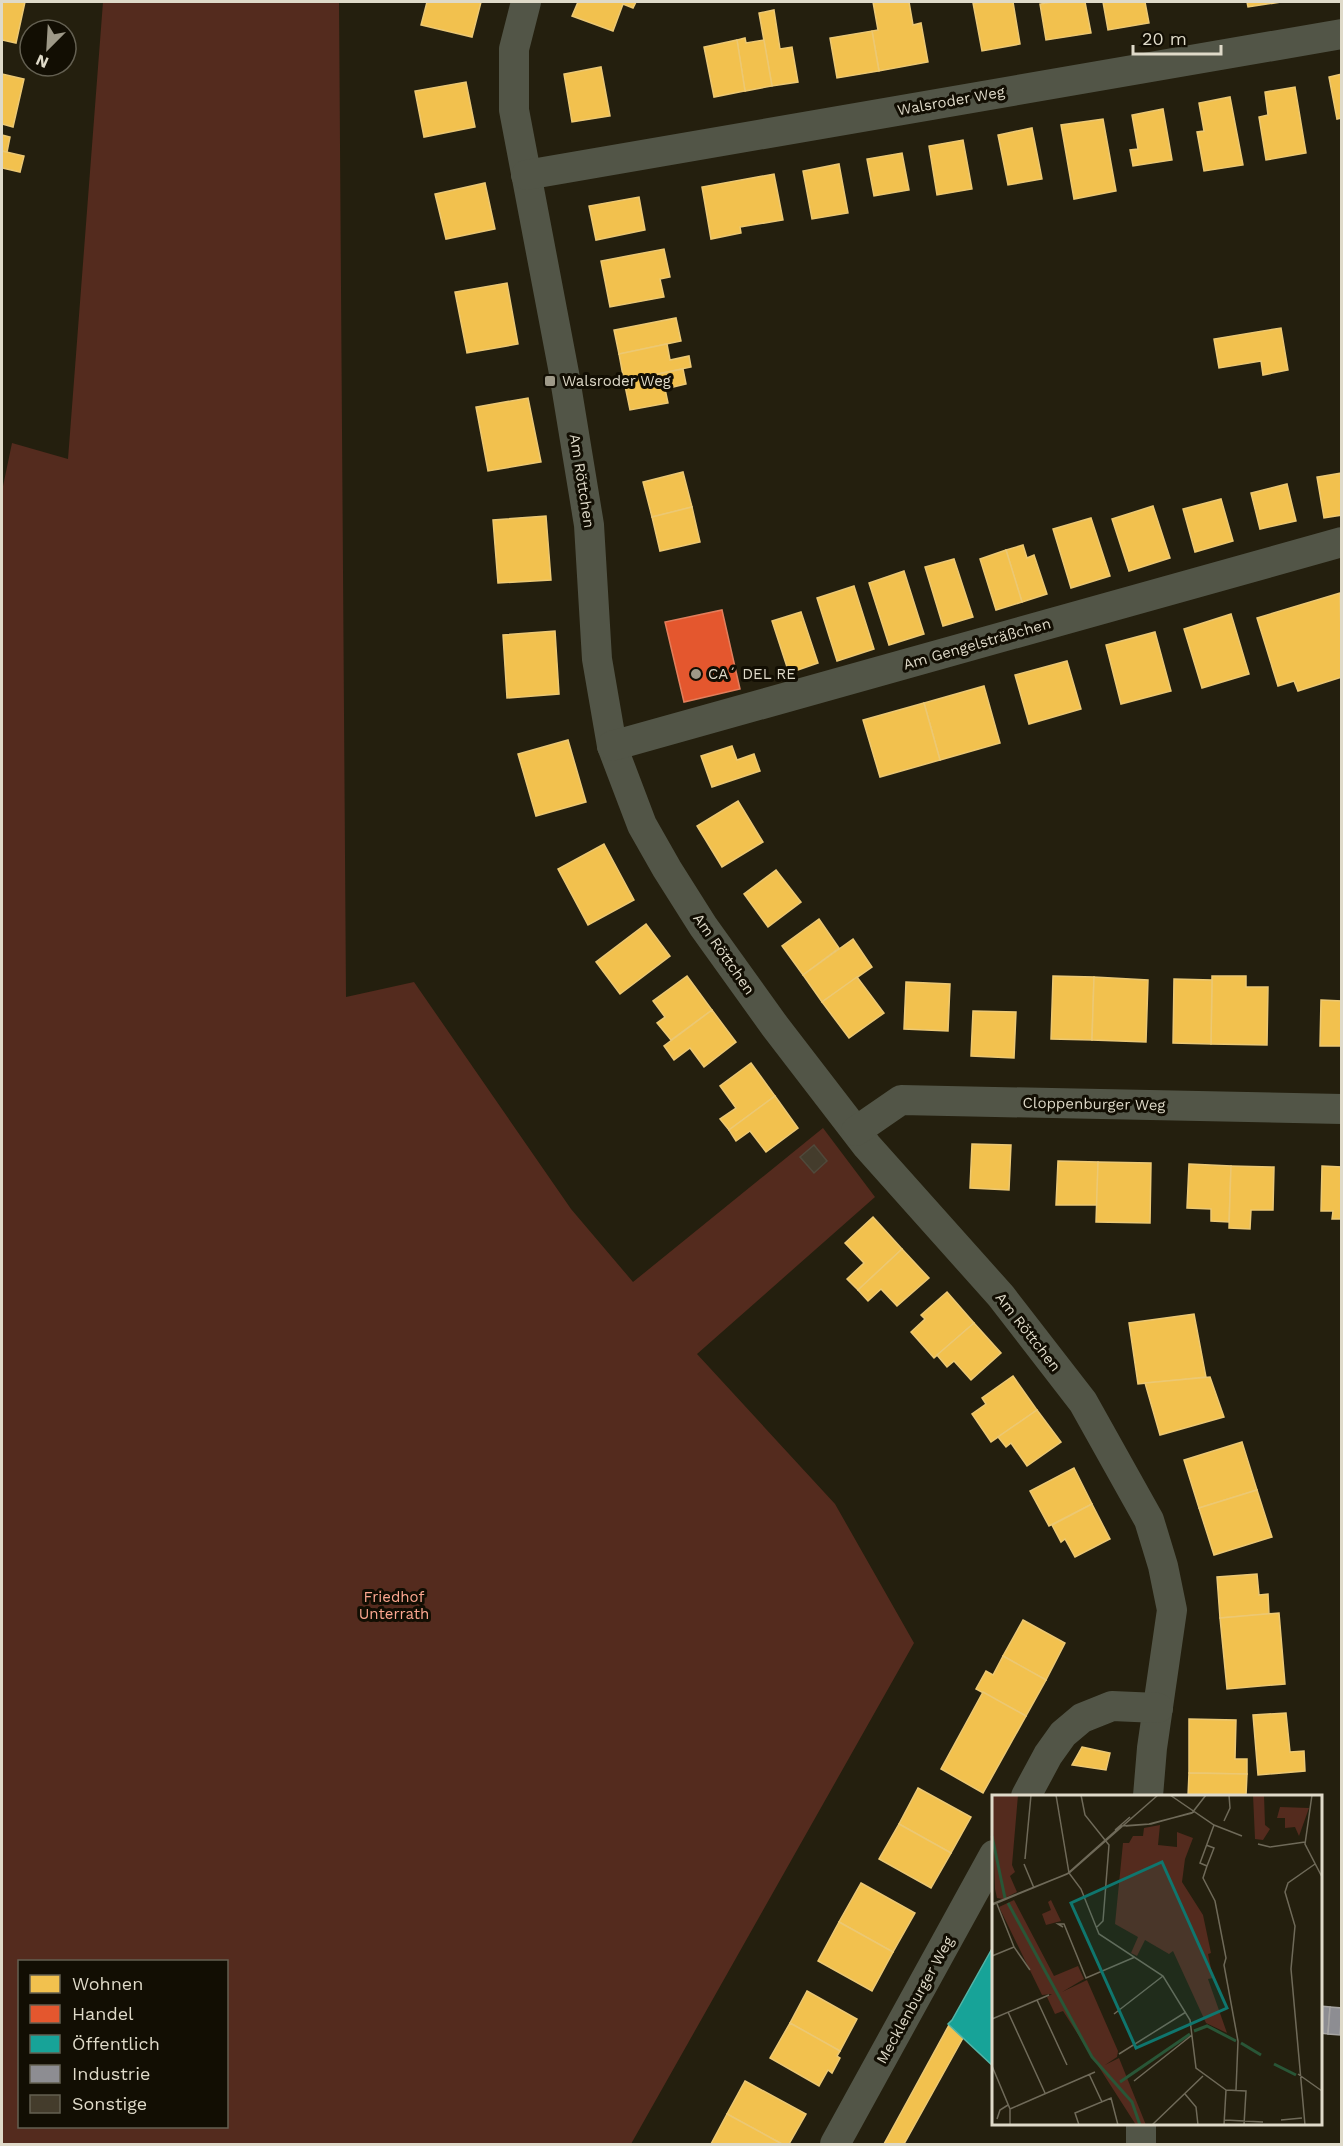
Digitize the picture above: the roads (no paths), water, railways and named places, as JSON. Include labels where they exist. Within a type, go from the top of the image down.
[{"type":"street","name":"Am Röttchen","points":[[526,2],[514,49],[514,110],[564,373],[589,525],[597,659],[612,746],[642,825],[703,926],[761,1007],[867,1146],[1001,1296],[1083,1402],[1149,1520],[1163,1566],[1172,1610],[1152,1748],[1148,1795]]},
{"type":"street","name":"Walsroder Weg","points":[[526,175],[1341,34]]},
{"type":"street","name":"Am Gengelsträßchen","points":[[612,746],[1341,542]]},
{"type":"street","name":"Cloppenburger Weg","points":[[856,1131],[902,1100],[1341,1109]]},
{"type":"street","points":[[1027,1795],[1048,1755],[1063,1734],[1082,1718],[1112,1706],[1158,1708]]},
{"type":"street","name":"Mecklenburger Weg","points":[[835,2145],[992,1857]]},
{"type":"street","points":[[1141,2125],[1141,2145]]},
{"type":"place","name":"Walsroder Weg","points":[[550,381]]},
{"type":"place","name":"CA´ DEL RE","points":[[696,674]]},
{"type":"park label","name":"Friedhof Unterrath","points":[[394,1606]]}]
